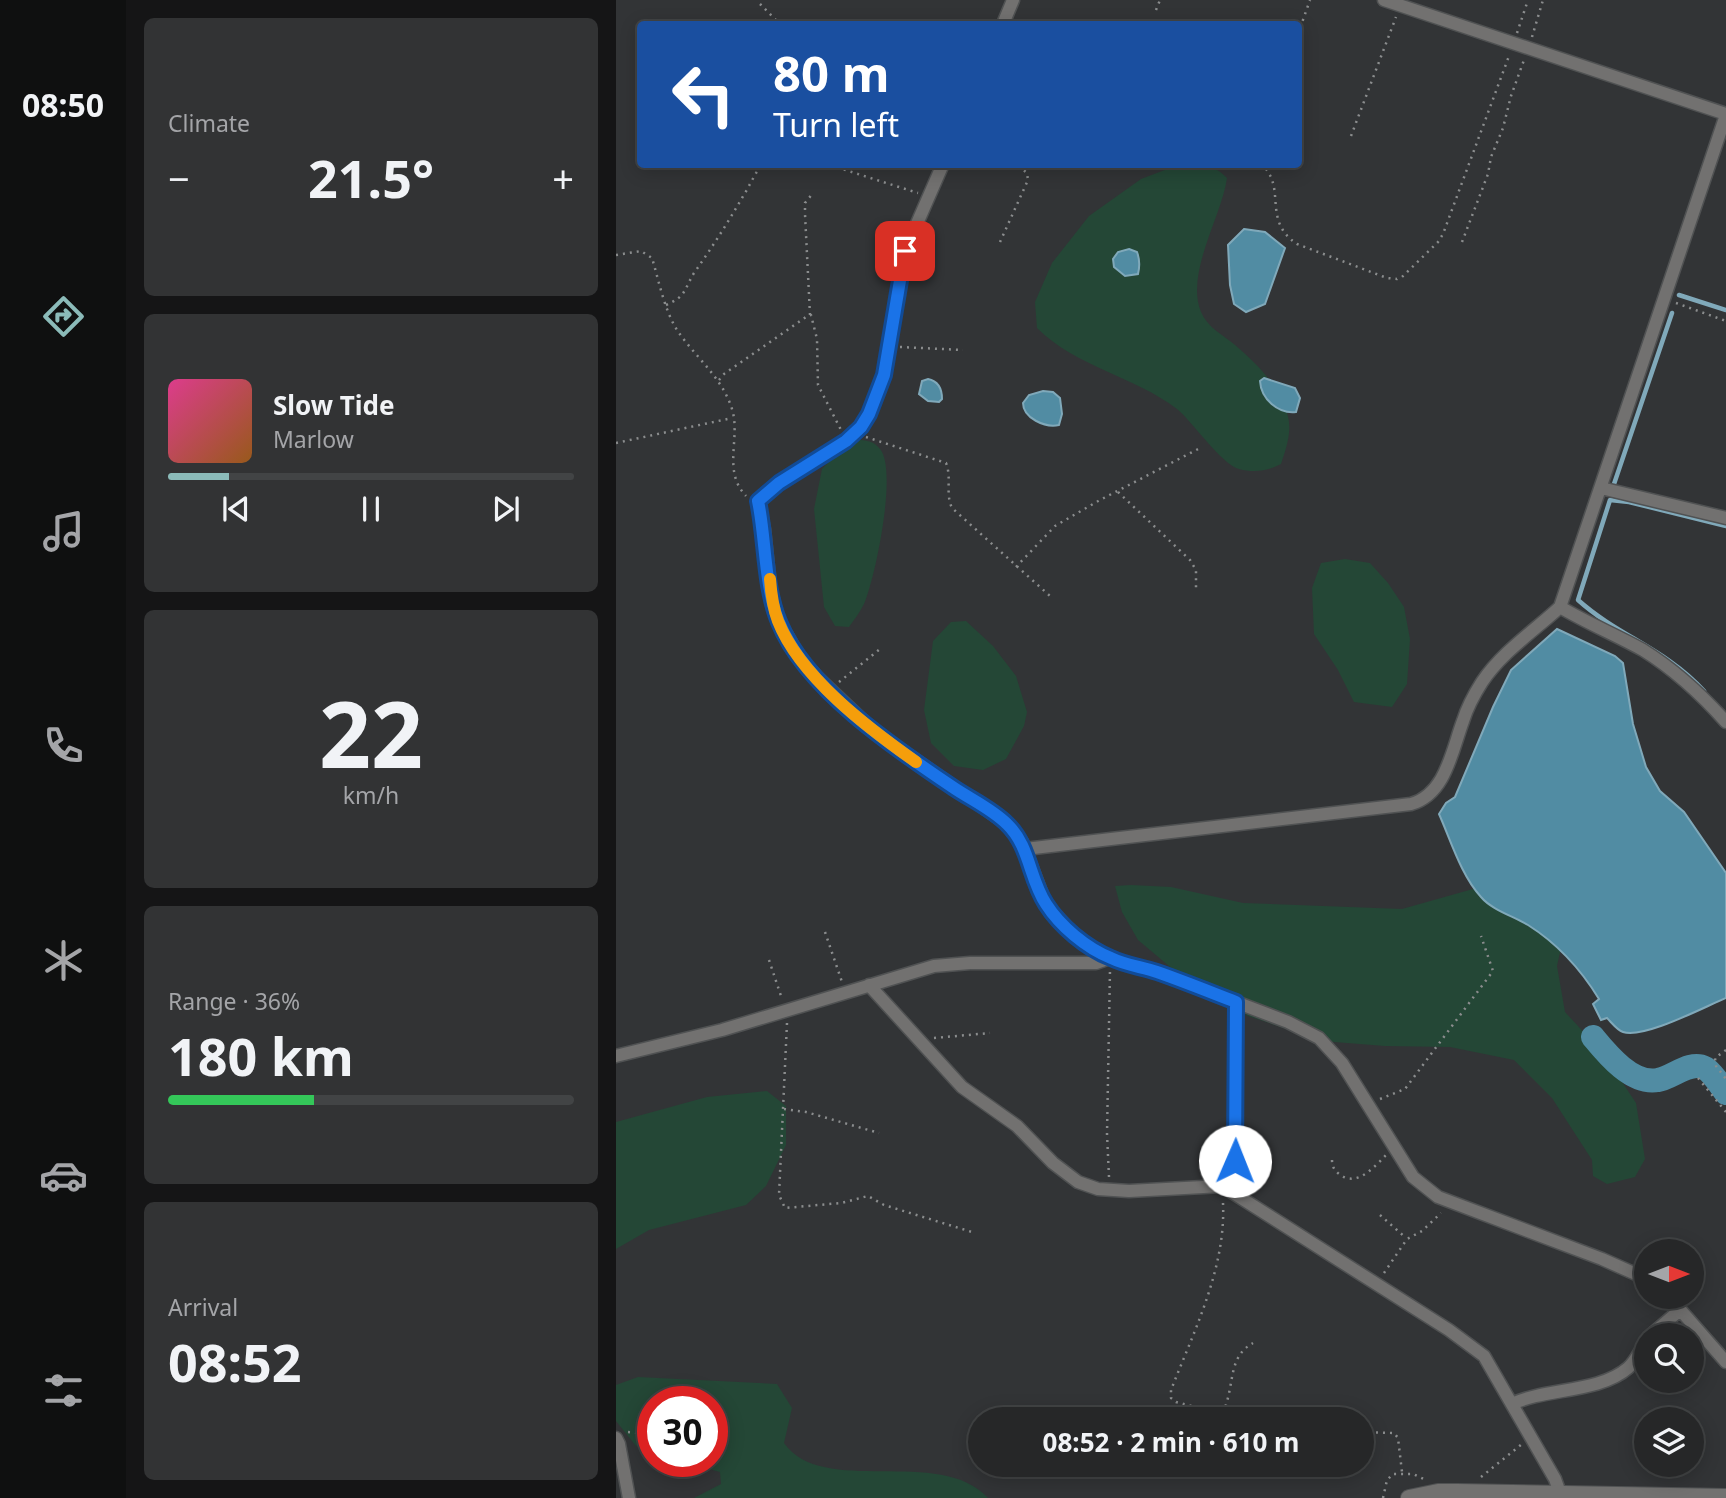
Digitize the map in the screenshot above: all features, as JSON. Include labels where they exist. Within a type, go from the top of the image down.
[{"type":"street","points":[[1004,21],[1013,0]]},
{"type":"street","points":[[1025,849],[1420,802],[1441,780],[1452,756],[1463,719],[1482,683],[1502,657],[1560,607],[1726,115],[1384,0]]},
{"type":"street","points":[[941,168],[905,251],[889,345],[878,394],[869,414],[853,435],[779,483],[758,501],[778,621],[800,658],[875,732],[994,813],[1015,832],[1025,849],[1046,905],[1077,938],[1110,958],[1157,972],[1289,1022],[1319,1038],[1342,1063],[1413,1177],[1438,1197],[1634,1273]]},
{"type":"street","points":[[1601,488],[1726,518]]},
{"type":"street","points":[[1560,607],[1641,649],[1668,667],[1701,695],[1726,722]]},
{"type":"street","points":[[616,1056],[786,1011],[907,972],[955,963],[1096,963],[1110,958]]},
{"type":"street","points":[[869,985],[962,1087],[1017,1126],[1066,1174],[1078,1182],[1108,1190],[1157,1191],[1222,1186],[1376,1283],[1484,1356],[1555,1479],[1560,1493]]},
{"type":"street","points":[[1222,1186],[1236,1154],[1236,1002]]},
{"type":"street","points":[[1665,1323],[1680,1310],[1726,1362]]},
{"type":"street","points":[[1512,1404],[1620,1374],[1634,1360]]},
{"type":"street","points":[[618,1435],[629,1498]]},
{"type":"street","points":[[1409,1498],[1438,1492],[1726,1497]]},
{"type":"path","points":[[1156,10],[1160,0]]},
{"type":"path","points":[[1302,23],[1310,0]]},
{"type":"path","points":[[1265,168],[1274,187],[1278,223],[1290,239],[1308,249],[1387,278],[1402,277],[1443,234],[1528,0]]},
{"type":"path","points":[[1462,242],[1488,174],[1491,157],[1544,0]]},
{"type":"path","points":[[760,4],[776,21]]},
{"type":"path","points":[[1351,136],[1392,31],[1399,5]]},
{"type":"path","points":[[666,305],[676,301],[687,290],[692,276],[711,251],[760,168]]},
{"type":"path","points":[[842,168],[930,197]]},
{"type":"path","points":[[1000,242],[1028,180],[1027,173],[1021,168]]},
{"type":"path","points":[[813,193],[805,203],[810,315],[817,340],[818,385],[835,421],[853,435],[946,463],[950,473],[948,495],[952,508],[1050,596]]},
{"type":"path","points":[[616,255],[640,251],[652,258],[676,328],[719,380],[732,407],[734,477],[737,488],[747,498],[758,501]]},
{"type":"path","points":[[1663,299],[1726,321]]},
{"type":"path","points":[[719,380],[744,359],[810,315]]},
{"type":"path","points":[[889,345],[963,350]]},
{"type":"path","points":[[616,443],[734,418]]},
{"type":"path","points":[[1016,566],[1055,526],[1202,447]]},
{"type":"path","points":[[1117,491],[1190,560],[1196,570],[1196,592]]},
{"type":"path","points":[[830,690],[880,649]]},
{"type":"path","points":[[825,932],[845,992]]},
{"type":"path","points":[[1367,1104],[1405,1089],[1493,971],[1481,936]]},
{"type":"path","points":[[1108,1190],[1110,958]]},
{"type":"path","points":[[769,960],[786,1011],[779,1195],[785,1208],[841,1203],[868,1196],[884,1205],[972,1232]]},
{"type":"path","points":[[920,1041],[990,1033]]},
{"type":"path","points":[[1726,1050],[1715,1058],[1716,1066],[1726,1079]]},
{"type":"path","points":[[1698,1078],[1726,1112]]},
{"type":"path","points":[[783,1109],[806,1112],[879,1133]]},
{"type":"path","points":[[1332,1160],[1332,1165],[1341,1176],[1348,1179],[1358,1178],[1369,1172],[1393,1147]]},
{"type":"path","points":[[1222,1186],[1222,1242],[1207,1295],[1171,1390],[1171,1398],[1176,1402],[1222,1414],[1233,1384],[1235,1361],[1244,1348],[1253,1343]]},
{"type":"path","points":[[1376,1283],[1407,1239],[1422,1231],[1442,1212],[1448,1201]]},
{"type":"path","points":[[1380,1215],[1407,1239]]},
{"type":"path","points":[[1374,1432],[1394,1433],[1398,1438],[1402,1473]]},
{"type":"path","points":[[618,1435],[637,1434]]},
{"type":"path","points":[[1479,1492],[1480,1478],[1530,1437]]},
{"type":"path","points":[[1383,1498],[1387,1480],[1393,1474],[1402,1473],[1423,1478],[1438,1492]]},
{"type":"green space","points":[[1170,168],[1213,168],[1227,178],[1201,262],[1197,297],[1207,322],[1260,368],[1281,396],[1289,429],[1281,464],[1261,471],[1232,466],[1177,409],[1142,388],[1069,352],[1037,328],[1035,302],[1052,263],[1089,216],[1141,179]]},
{"type":"green space","points":[[851,440],[870,442],[880,449],[885,461],[887,479],[883,525],[874,572],[864,604],[849,627],[835,626],[824,607],[814,509],[822,469]]},
{"type":"green space","points":[[1345,559],[1370,563],[1404,607],[1410,639],[1407,684],[1392,707],[1354,702],[1338,670],[1314,634],[1312,588],[1321,563]]},
{"type":"green space","points":[[966,621],[993,646],[1016,676],[1027,712],[1024,726],[1006,759],[983,770],[954,766],[931,743],[924,710],[933,641],[951,622]]},
{"type":"green space","points":[[1115,886],[1171,887],[1243,903],[1402,909],[1473,889],[1523,888],[1568,916],[1557,966],[1565,1012],[1603,1053],[1636,1103],[1645,1159],[1635,1177],[1607,1184],[1593,1176],[1592,1160],[1552,1098],[1514,1060],[1450,1047],[1322,1041],[1248,1016],[1194,987],[1138,940],[1122,912]]},
{"type":"green space","points":[[767,1091],[786,1106],[786,1145],[766,1186],[746,1205],[649,1230],[616,1249],[616,1122],[707,1097]]},
{"type":"green space","points":[[638,1377],[777,1384],[792,1408],[784,1443],[802,1459],[825,1467],[853,1471],[941,1475],[967,1483],[988,1498],[694,1498],[721,1484],[720,1477],[728,1477],[728,1386],[637,1386],[637,1446],[616,1421],[616,1385]]},
{"type":"water","points":[[1244,229],[1265,232],[1285,248],[1265,304],[1246,312],[1234,304],[1228,245]]},
{"type":"water","points":[[1129,249],[1137,252],[1139,268],[1138,274],[1125,276],[1114,267],[1113,259],[1118,252]]},
{"type":"water","points":[[1264,378],[1295,388],[1300,398],[1296,412],[1283,411],[1267,399],[1260,381]]},
{"type":"water","points":[[928,379],[940,389],[942,399],[939,402],[928,401],[919,394],[922,381]]},
{"type":"water","points":[[1043,391],[1053,392],[1060,398],[1062,414],[1059,425],[1036,421],[1024,408],[1023,403],[1029,395]]},
{"type":"water","points":[[1557,629],[1615,656],[1623,663],[1633,724],[1646,767],[1660,791],[1684,812],[1726,873],[1726,998],[1645,1031],[1623,1032],[1607,1018],[1601,1020],[1593,1004],[1599,999],[1568,958],[1539,932],[1481,897],[1462,868],[1439,814],[1446,803],[1455,797],[1511,670]]},
{"type":"waterway","points":[[1679,295],[1726,310]]},
{"type":"waterway","points":[[1614,484],[1672,313]]},
{"type":"waterway","points":[[1704,691],[1674,664],[1609,624],[1578,600],[1610,500],[1629,502],[1726,526]]},
{"type":"waterway","points":[[1593,1037],[1621,1067],[1639,1078],[1658,1080],[1699,1066],[1711,1073],[1726,1093]]},
{"type":"slow traffic","points":[[770,579],[778,621],[800,658],[875,732],[916,762]]},
{"type":"route","points":[[905,251],[884,375],[869,414],[861,427],[846,441],[779,483],[758,501],[778,621],[800,658],[875,732],[994,813],[1015,832],[1022,842],[1046,905],[1077,938],[1110,958],[1157,972],[1236,1002],[1235,1161]]}]
